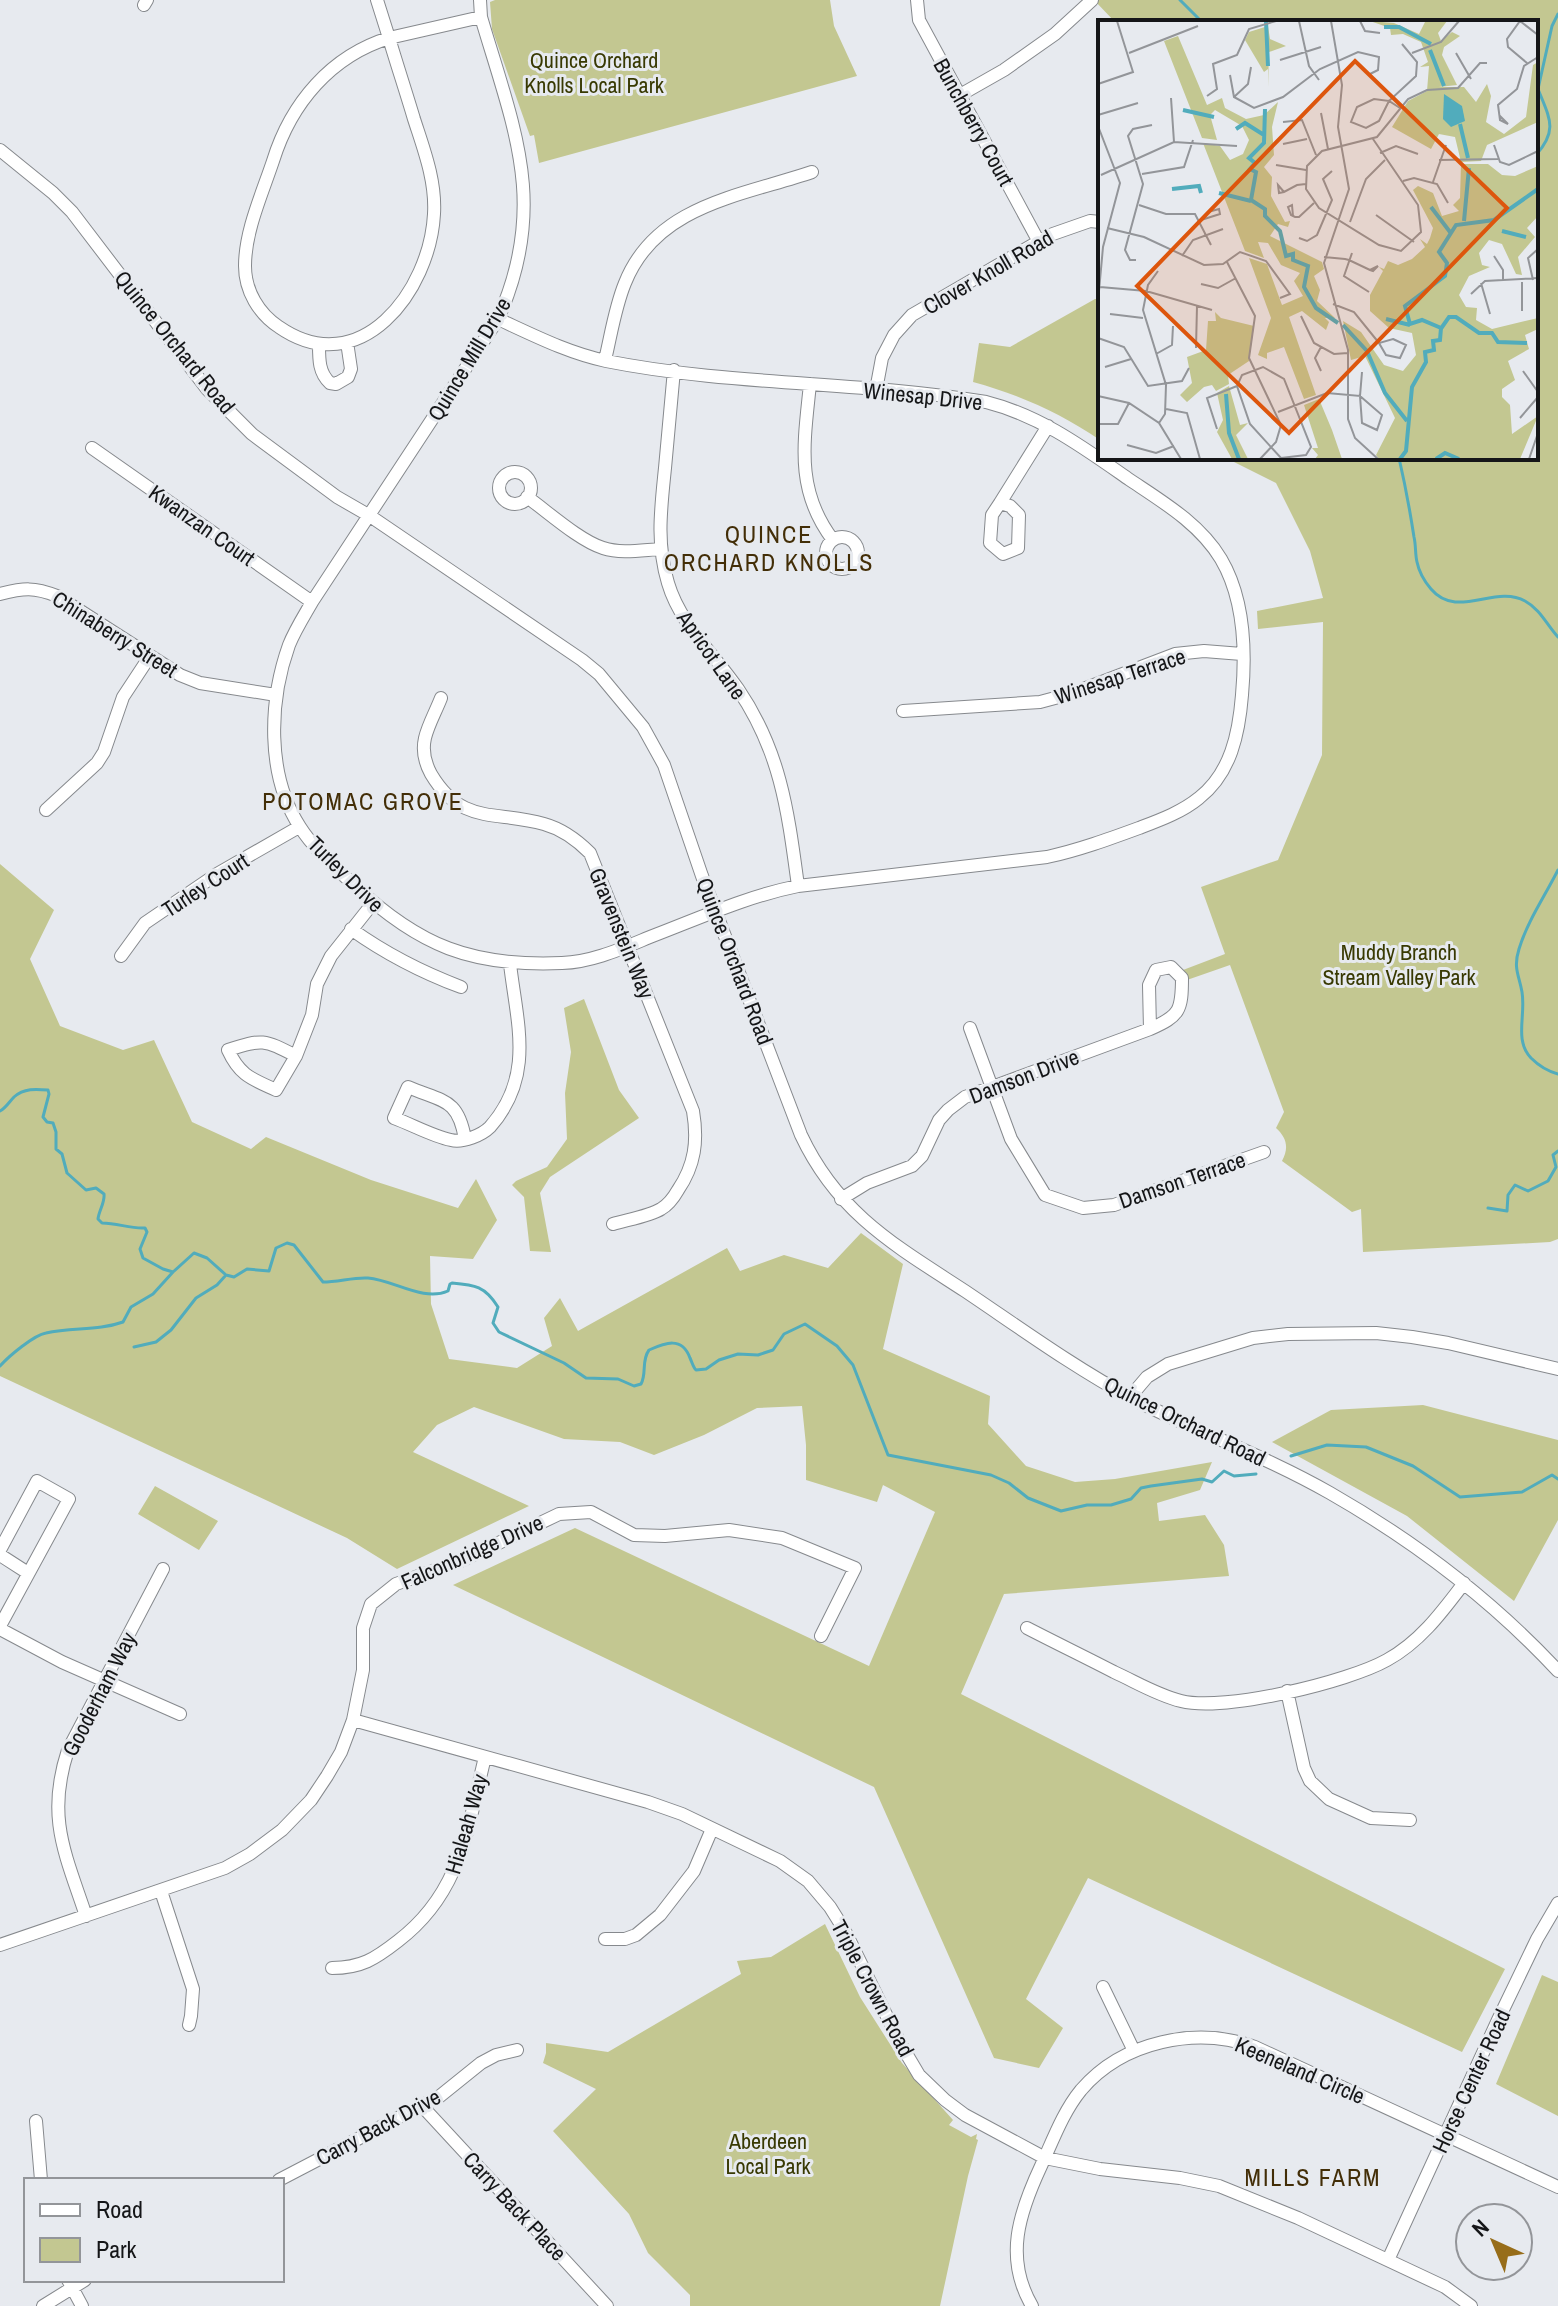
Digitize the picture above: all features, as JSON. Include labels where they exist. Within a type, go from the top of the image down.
[{"type":"street","points":[[377,0],[389,38],[428,161],[434,216],[421,270],[404,300],[386,321],[360,339],[336,345],[319,345],[295,338],[268,320],[251,292],[245,268],[249,237],[276,152],[299,104],[322,76],[369,44],[389,38],[481,17]]},
{"type":"street","name":"Quince Mill Drive","points":[[370,516],[498,319],[518,263],[525,199],[523,169],[481,17],[480,0]]},
{"type":"street","name":"Bunchberry Court","points":[[917,0],[919,20],[1039,242]]},
{"type":"street","points":[[960,95],[1004,70],[1055,34],[1092,0]]},
{"type":"street","name":"Quince Orchard Road","points":[[0,150],[72,212],[207,389],[252,434],[337,497],[567,649],[599,674],[626,704],[664,765],[801,1135],[820,1170],[841,1199],[890,1241],[1130,1397],[1327,1491],[1391,1529],[1464,1583],[1558,1671]]},
{"type":"street","points":[[605,360],[626,280],[644,249],[656,236],[672,223],[709,204],[812,172]]},
{"type":"street","name":"Clover Knoll Road","points":[[876,390],[882,358],[894,335],[912,315],[1050,235],[1090,221],[1098,222]]},
{"type":"street","name":"Winesap Drive","points":[[498,319],[556,345],[605,360],[986,402],[1048,426],[1098,458]]},
{"type":"street","points":[[319,345],[320,368],[325,379],[336,384],[348,377],[351,369],[347,342]]},
{"type":"street","name":"Apricot Lane","points":[[674,370],[659,534],[669,585],[682,614],[738,688],[769,747],[783,787],[798,886]]},
{"type":"street","points":[[810,384],[803,447],[804,469],[811,501],[820,523],[833,540]]},
{"type":"street","points":[[1000,503],[1048,426]]},
{"type":"street","name":"Kwanzan Court","points":[[92,448],[312,602]]},
{"type":"street","name":"Winesap Drive","points":[[716,911],[776,890],[798,886],[1047,857],[1099,843],[1171,816],[1200,798],[1222,773],[1240,721],[1243,688],[1241,622],[1233,586],[1210,544],[1171,508],[1101,460]]},
{"type":"street","points":[[527,497],[604,549],[661,549]]},
{"type":"street","name":"Turley Drive","points":[[370,516],[312,602],[290,642],[276,695],[276,764],[286,799],[299,827],[327,859],[399,924],[434,943],[473,957],[510,964],[565,963],[593,958],[716,911]]},
{"type":"street","name":"Chinaberry Street","points":[[0,594],[24,588],[43,590],[180,675],[200,683],[276,695]]},
{"type":"street","name":"Winesap Terrace","points":[[903,711],[1040,702],[1070,694],[1175,654],[1204,651],[1242,654]]},
{"type":"street","points":[[46,810],[97,763],[104,752],[123,697],[150,656]]},
{"type":"street","name":"Gravenstein Way","points":[[441,698],[425,739],[424,752],[426,765],[440,789],[451,800],[480,815],[544,824],[569,834],[590,853],[693,1111],[696,1129],[694,1155],[688,1175],[674,1197],[661,1209],[613,1224]]},
{"type":"street","name":"Turley Court","points":[[121,956],[145,923],[217,874],[299,827]]},
{"type":"street","points":[[296,1056],[269,1042],[257,1040],[228,1050],[245,1076],[276,1090],[296,1056],[312,1015],[317,984],[331,956],[373,903]]},
{"type":"street","points":[[351,929],[399,961],[461,987]]},
{"type":"street","points":[[465,1139],[462,1121],[451,1105],[408,1087],[394,1118],[454,1142],[465,1139],[484,1133],[502,1113],[513,1093],[521,1054],[510,964]]},
{"type":"street","name":"Damson Drive","points":[[841,1199],[867,1183],[912,1166],[922,1156],[939,1120],[965,1097],[1150,1029],[1170,1020],[1182,1003],[1182,978],[1171,967],[1156,970],[1149,985],[1150,1029]]},
{"type":"street","name":"Damson Terrace","points":[[970,1028],[1011,1139],[1045,1195],[1083,1208],[1114,1205],[1264,1152]]},
{"type":"street","points":[[1130,1397],[1147,1377],[1168,1364],[1253,1338],[1288,1334],[1376,1333],[1412,1337],[1558,1369]]},
{"type":"street","points":[[28,1573],[0,1552],[37,1481],[69,1499],[0,1628],[62,1662],[180,1714]]},
{"type":"street","name":"Falconbridge Drive","points":[[0,1945],[225,1868],[282,1830],[311,1800],[341,1752],[353,1720],[363,1670],[363,1628],[371,1604],[396,1584],[463,1560],[559,1514],[591,1512],[634,1535],[665,1536],[729,1530],[782,1538],[855,1568],[821,1636]]},
{"type":"street","name":"Gooderham Way","points":[[86,1916],[60,1841],[57,1821],[59,1777],[68,1750],[163,1569]]},
{"type":"street","points":[[1027,1628],[1157,1693],[1183,1701],[1229,1703],[1347,1677],[1388,1660],[1427,1630],[1464,1583]]},
{"type":"street","points":[[1287,1691],[1304,1768],[1310,1781],[1329,1799],[1371,1818],[1410,1820]]},
{"type":"street","name":"Triple Crown Road","points":[[353,1720],[648,1802],[682,1814],[780,1861],[808,1881],[830,1907],[919,2075],[965,2115],[1045,2158],[1219,2186],[1298,2218],[1445,2287],[1471,2306]]},
{"type":"street","name":"Hialeah Way","points":[[332,1968],[361,1965],[389,1948],[415,1928],[438,1902],[459,1860],[485,1757]]},
{"type":"street","points":[[605,1939],[625,1939],[636,1935],[660,1915],[694,1871],[712,1829]]},
{"type":"street","points":[[161,1891],[193,1989],[189,2025]]},
{"type":"street","name":"Horse Center Road","points":[[1388,2260],[1537,1939],[1558,1903]]},
{"type":"street","points":[[1103,1987],[1134,2051]]},
{"type":"street","name":"Keeneland Circle","points":[[1032,2306],[1021,2279],[1016,2242],[1024,2201],[1063,2117],[1082,2090],[1108,2066],[1134,2051],[1182,2038],[1203,2036],[1235,2040],[1255,2047],[1558,2187]]},
{"type":"street","name":"Carry Back Drive","points":[[283,2178],[440,2096],[481,2063],[496,2055],[517,2050]]},
{"type":"street","name":"Carry Back Place","points":[[422,2106],[607,2306]]},
{"type":"street","points":[[36,2121],[41,2178]]},
{"type":"street","points":[[43,2306],[70,2283],[82,2306]]},
{"type":"green space","name":"Quince Orchard Knolls Local Park","points":[[830,0],[834,26],[857,76],[539,163],[534,135],[530,136],[492,29],[490,2]]},
{"type":"green space","name":"Muddy Branch Stream Valley Park","points":[[1094,0],[1558,0],[1558,1239],[1550,1242],[1363,1252],[1361,1209],[1352,1212],[1282,1161],[1286,1143],[1276,1128],[1284,1112],[1230,965],[1187,980],[1183,970],[1225,954],[1201,887],[1278,860],[1322,755],[1323,622],[1258,629],[1257,611],[1323,598],[1310,551],[1276,483],[1230,460],[1538,460],[1538,20],[1113,20]]},
{"type":"green space","points":[[1098,299],[1098,439],[1039,406],[973,382],[979,343],[1010,347]]},
{"type":"green space","points":[[0,864],[54,910],[30,959],[60,1026],[123,1050],[154,1040],[192,1122],[251,1149],[266,1137],[371,1180],[458,1208],[476,1179],[497,1220],[473,1259],[430,1256],[431,1304],[449,1359],[517,1368],[552,1346],[544,1318],[560,1298],[578,1331],[727,1248],[740,1271],[784,1255],[828,1268],[861,1233],[903,1264],[883,1349],[990,1396],[988,1424],[1026,1466],[1075,1482],[1115,1479],[1212,1462],[1200,1490],[1157,1503],[1159,1521],[1205,1515],[1224,1545],[1229,1576],[1004,1594],[961,1694],[1505,1969],[1462,2052],[1088,1878],[1026,1999],[1063,2028],[1039,2068],[994,2058],[874,1787],[453,1585],[575,1528],[869,1666],[935,1512],[883,1485],[877,1502],[806,1480],[802,1406],[757,1408],[704,1435],[654,1455],[620,1442],[564,1439],[474,1407],[437,1425],[413,1452],[529,1506],[397,1569],[347,1538],[0,1376]]},
{"type":"green space","points":[[584,999],[619,1090],[639,1118],[550,1177],[540,1193],[551,1252],[530,1251],[524,1197],[512,1185],[547,1167],[567,1139],[565,1093],[571,1052],[564,1008]]},
{"type":"green space","points":[[1423,1405],[1558,1440],[1558,1520],[1514,1601],[1407,1516],[1272,1442],[1331,1410]]},
{"type":"green space","points":[[155,1486],[218,1521],[199,1550],[138,1514]]},
{"type":"green space","name":"Aberdeen Local Park","points":[[825,1924],[860,1997],[902,2063],[953,2120],[949,2125],[971,2137],[977,2134],[940,2306],[690,2306],[690,2295],[648,2253],[629,2214],[553,2131],[596,2089],[543,2063],[546,2043],[608,2052],[741,1974],[737,1961],[771,1957]]},
{"type":"green space","points":[[1542,1975],[1558,1982],[1558,2116],[1496,2084]]},
{"type":"waterway","points":[[1180,0],[1200,20]]},
{"type":"waterway","points":[[1538,89],[1552,26],[1558,14]]},
{"type":"waterway","points":[[1538,89],[1550,124],[1547,138],[1538,152]]},
{"type":"waterway","points":[[1399,460],[1417,562],[1422,577],[1431,589],[1452,602],[1501,596],[1525,601],[1558,637]]},
{"type":"waterway","points":[[1558,870],[1527,929],[1517,961],[1523,1001],[1523,1043],[1534,1061],[1558,1074]]},
{"type":"waterway","points":[[0,1111],[22,1092],[48,1090],[43,1117],[53,1123],[56,1149],[62,1154],[67,1173],[86,1190],[96,1188],[104,1194],[98,1219],[102,1223],[145,1228],[147,1232],[140,1249],[143,1258],[173,1272],[194,1253],[207,1258],[226,1275],[234,1277],[247,1269],[269,1271],[276,1248],[287,1243],[294,1245],[323,1282],[368,1278],[429,1294],[448,1291],[452,1283],[473,1286],[489,1295],[498,1307],[493,1323],[499,1332],[564,1363],[586,1378],[618,1379],[634,1386],[643,1380],[649,1350],[661,1345],[672,1343],[682,1346],[696,1370],[706,1369],[719,1360],[738,1354],[758,1355],[773,1350],[784,1334],[805,1324],[837,1346],[853,1365],[888,1455],[991,1475],[1009,1483],[1028,1498],[1061,1511],[1087,1505],[1111,1505],[1131,1499],[1141,1488],[1151,1486],[1202,1479],[1212,1482],[1224,1471],[1234,1476],[1256,1474]]},
{"type":"waterway","points":[[1488,1208],[1507,1211],[1508,1195],[1515,1185],[1528,1191],[1548,1181],[1556,1167],[1553,1155],[1558,1151]]},
{"type":"waterway","points":[[0,1366],[22,1346],[41,1335],[123,1322],[131,1307],[153,1294],[173,1272]]},
{"type":"waterway","points":[[134,1347],[156,1342],[171,1330],[196,1298],[217,1285],[226,1275]]},
{"type":"waterway","points":[[1291,1456],[1327,1445],[1366,1447],[1413,1466],[1460,1497],[1522,1492],[1552,1475],[1558,1479]]},
{"type":"district","name":"QUINCE ORCHARD KNOLLS","points":[[769,549]]},
{"type":"district","name":"POTOMAC GROVE","points":[[363,802]]},
{"type":"district","name":"MILLS FARM","points":[[1313,2178]]}]
